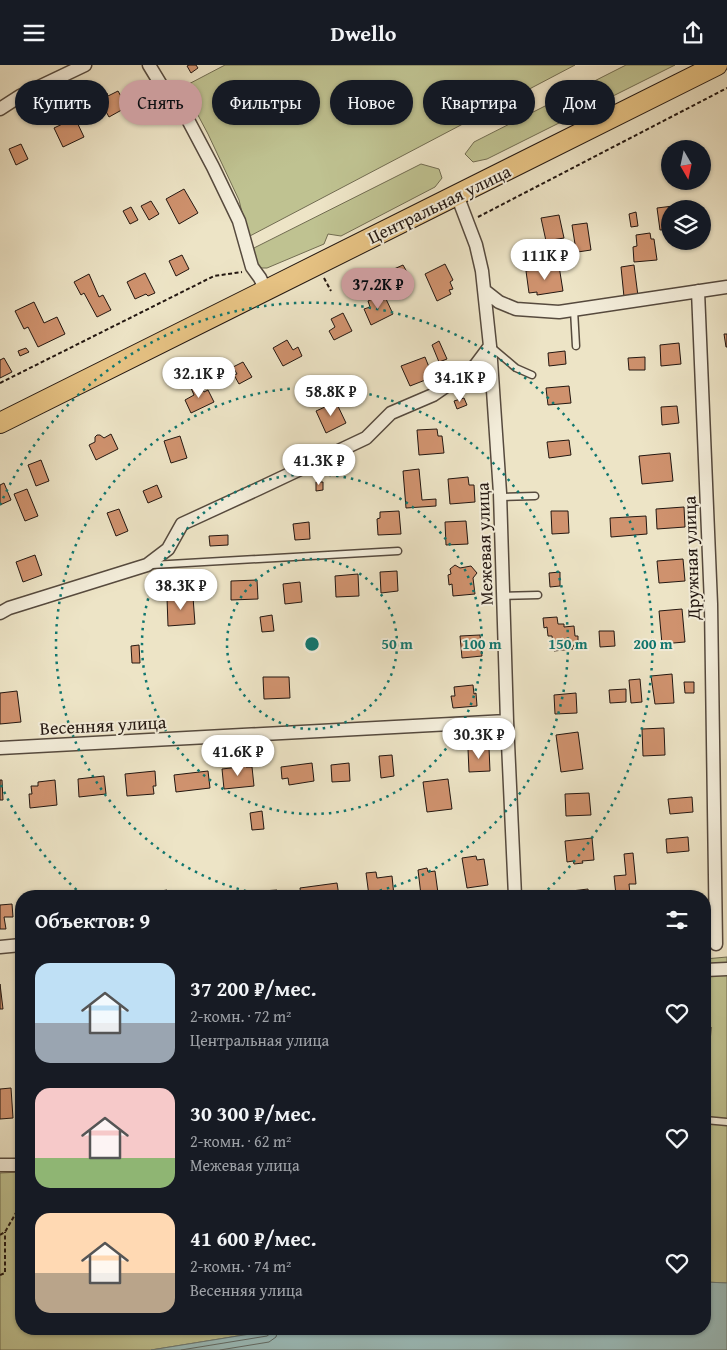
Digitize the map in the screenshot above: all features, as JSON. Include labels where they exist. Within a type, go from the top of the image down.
[{"type":"main road","name":"Центральная улица","points":[[2,418],[263,284],[457,195],[717,65]]},
{"type":"street","points":[[0,109],[20,96],[85,65]]},
{"type":"street","points":[[149,65],[169,98],[186,115],[238,221],[252,267],[263,284]]},
{"type":"street","name":"Межевая улица","points":[[457,195],[476,245],[485,291],[490,346],[500,497],[515,890]]},
{"type":"street","points":[[485,291],[499,302],[516,309],[559,312],[727,287]]},
{"type":"street","name":"Дружная улица","points":[[698,291],[711,604],[716,944]]},
{"type":"street","points":[[0,613],[9,608],[146,565],[168,549],[182,524],[366,438],[391,413],[433,395],[476,366],[490,346]]},
{"type":"street","name":"Весенняя улица","points":[[0,748],[508,721]]},
{"type":"street","points":[[0,947],[15,946]]},
{"type":"street","points":[[711,970],[727,969]]},
{"type":"street","points":[[0,1165],[15,1165]]},
{"type":"lane","points":[[574,310],[576,346]]},
{"type":"lane","points":[[490,346],[516,368],[532,375]]},
{"type":"lane","points":[[500,497],[536,496]]},
{"type":"lane","points":[[146,565],[398,551]]},
{"type":"lane","points":[[503,596],[538,595]]},
{"type":"lane","points":[[711,1120],[727,1121]]},
{"type":"path","points":[[468,222],[727,88]]},
{"type":"path","points":[[0,383],[214,276],[244,272],[263,284]]},
{"type":"path","points":[[324,278],[331,291]]},
{"type":"path","points":[[0,1235],[5,1232],[15,1214]]},
{"type":"path","points":[[0,1275],[5,1273],[5,1232]]},
{"type":"green space","points":[[225,65],[575,65],[535,86],[535,80],[423,80],[423,125],[461,125],[248,237],[239,200],[202,123],[202,80],[196,80]]},
{"type":"green space","points":[[626,65],[675,65],[615,95],[615,80],[596,80]]},
{"type":"green space","points":[[545,106],[545,125],[555,125],[487,159],[473,162],[465,154],[474,142],[508,125],[535,125],[535,111]]},
{"type":"green space","points":[[421,164],[439,169],[442,178],[435,187],[341,236],[328,234],[324,244],[267,268],[257,268],[252,249]]},
{"type":"green space","points":[[727,957],[727,1283],[711,1282],[711,958]]},
{"type":"green space","points":[[15,1172],[15,1335],[244,1335],[151,1350],[0,1350],[0,1173]]},
{"type":"water","points":[[711,1282],[727,1283],[727,1350],[151,1350],[244,1335],[711,1335]]},
{"type":"building","points":[[196,65],[198,68],[191,73],[187,66]]},
{"type":"building","points":[[118,91],[119,93],[119,111],[109,117],[109,96]]},
{"type":"building","points":[[60,125],[78,125],[84,137],[63,147],[54,128]]},
{"type":"building","points":[[21,144],[28,159],[16,165],[9,149]]},
{"type":"building","points":[[184,189],[198,213],[179,224],[166,199]]},
{"type":"building","points":[[151,201],[159,214],[149,220],[141,206]]},
{"type":"building","points":[[131,207],[138,220],[130,224],[123,211]]},
{"type":"building","points":[[657,208],[661,208],[661,230],[660,230]]},
{"type":"building","points":[[636,212],[638,226],[631,227],[629,214]]},
{"type":"building","points":[[559,215],[564,238],[546,241],[541,218]]},
{"type":"building","points":[[587,223],[591,250],[571,253],[570,244],[575,244],[572,225]]},
{"type":"building","points":[[650,233],[651,239],[654,239],[657,260],[634,262],[633,247],[637,246],[636,235]]},
{"type":"building","points":[[182,255],[189,269],[176,276],[169,261]]},
{"type":"building","points":[[445,264],[453,280],[450,282],[453,289],[449,290],[451,294],[437,301],[425,274]]},
{"type":"building","points":[[403,265],[411,279],[402,284],[394,269]]},
{"type":"building","points":[[634,265],[638,296],[624,297],[621,267]]},
{"type":"building","points":[[559,266],[563,291],[537,295],[537,292],[529,293],[526,271]]},
{"type":"building","points":[[145,273],[155,293],[148,296],[146,294],[135,299],[127,282]]},
{"type":"building","points":[[89,274],[99,297],[103,295],[111,310],[97,317],[84,293],[81,295],[74,282]]},
{"type":"building","points":[[379,296],[381,301],[386,299],[393,314],[371,325],[364,309],[370,307],[368,301]]},
{"type":"building","points":[[34,302],[44,323],[57,317],[65,334],[38,347],[28,327],[24,329],[15,311]]},
{"type":"building","points":[[343,313],[352,331],[334,340],[329,331],[335,327],[331,319]]},
{"type":"building","points":[[724,334],[727,334],[727,347],[726,347]]},
{"type":"building","points":[[287,340],[293,350],[298,347],[302,356],[283,366],[273,348]]},
{"type":"building","points":[[439,341],[447,359],[439,362],[432,345]]},
{"type":"building","points":[[679,343],[681,364],[661,366],[660,345]]},
{"type":"building","points":[[26,348],[29,352],[20,356],[18,351]]},
{"type":"building","points":[[565,351],[566,364],[549,366],[548,353]]},
{"type":"building","points":[[425,357],[433,377],[410,386],[401,366]]},
{"type":"building","points":[[645,357],[645,370],[629,370],[628,358]]},
{"type":"building","points":[[4,358],[12,372],[0,378],[0,360]]},
{"type":"building","points":[[243,362],[252,377],[239,384],[234,375],[237,374],[233,367]]},
{"type":"building","points":[[199,383],[204,392],[208,390],[214,402],[191,413],[185,400],[194,395],[191,388]]},
{"type":"building","points":[[569,386],[571,403],[548,405],[546,388]]},
{"type":"building","points":[[464,398],[467,405],[457,409],[454,401]]},
{"type":"building","points":[[336,402],[346,423],[326,433],[316,411]]},
{"type":"building","points":[[677,406],[679,423],[662,425],[661,407]]},
{"type":"building","points":[[437,429],[438,436],[442,436],[444,453],[419,455],[417,430]]},
{"type":"building","points":[[111,434],[118,449],[96,460],[89,445],[95,442],[97,435],[104,438]]},
{"type":"building","points":[[180,436],[187,458],[171,463],[164,441]]},
{"type":"building","points":[[569,440],[571,455],[549,458],[547,442]]},
{"type":"building","points":[[670,453],[673,481],[642,484],[639,456]]},
{"type":"building","points":[[41,460],[49,481],[36,486],[28,465]]},
{"type":"building","points":[[419,469],[422,500],[436,499],[436,506],[406,508],[403,471]]},
{"type":"building","points":[[468,477],[469,485],[474,485],[475,502],[450,504],[448,479]]},
{"type":"building","points":[[316,482],[323,482],[323,490],[316,491]]},
{"type":"building","points":[[4,483],[11,500],[0,505],[0,485]]},
{"type":"building","points":[[157,485],[162,497],[148,503],[143,491]]},
{"type":"building","points":[[27,489],[38,516],[25,521],[14,494]]},
{"type":"building","points":[[684,507],[685,527],[657,529],[656,509]]},
{"type":"building","points":[[119,509],[128,531],[116,536],[107,513]]},
{"type":"building","points":[[399,511],[401,534],[378,535],[377,519],[380,518],[380,512]]},
{"type":"building","points":[[551,511],[568,511],[569,533],[552,534]]},
{"type":"building","points":[[646,516],[647,534],[611,537],[610,518]]},
{"type":"building","points":[[466,521],[468,544],[446,545],[445,522]]},
{"type":"building","points":[[309,522],[310,539],[295,540],[293,524]]},
{"type":"building","points":[[228,535],[228,545],[210,546],[209,536]]},
{"type":"building","points":[[35,555],[42,575],[23,582],[16,562]]},
{"type":"building","points":[[683,559],[685,581],[659,583],[657,561]]},
{"type":"building","points":[[455,565],[460,568],[471,566],[477,573],[473,578],[475,594],[453,596],[452,584],[449,585],[448,575],[451,574],[450,569]]},
{"type":"building","points":[[397,571],[398,591],[381,593],[380,572]]},
{"type":"building","points":[[560,572],[560,586],[550,587],[549,573]]},
{"type":"building","points":[[358,574],[359,596],[336,597],[335,576]]},
{"type":"building","points":[[257,580],[258,599],[231,600],[231,581]]},
{"type":"building","points":[[300,582],[302,602],[285,604],[283,584]]},
{"type":"building","points":[[193,597],[195,624],[168,626],[167,598]]},
{"type":"building","points":[[682,609],[685,642],[662,644],[659,611]]},
{"type":"building","points":[[272,615],[274,631],[262,632],[260,617]]},
{"type":"building","points":[[557,617],[558,624],[564,624],[564,627],[574,626],[575,636],[578,636],[578,645],[573,646],[573,649],[554,651],[552,636],[548,636],[547,627],[544,628],[543,618]]},
{"type":"building","points":[[599,631],[614,631],[615,646],[600,647]]},
{"type":"building","points":[[480,635],[482,656],[462,658],[460,636]]},
{"type":"building","points":[[139,645],[140,663],[132,663],[131,646]]},
{"type":"building","points":[[672,674],[674,703],[655,704],[651,676]]},
{"type":"building","points":[[263,677],[289,677],[290,698],[264,699]]},
{"type":"building","points":[[640,679],[642,702],[631,703],[629,680]]},
{"type":"building","points":[[684,682],[694,682],[694,693],[685,693]]},
{"type":"building","points":[[473,685],[477,706],[453,708],[451,696],[455,696],[454,687]]},
{"type":"building","points":[[626,689],[626,702],[610,703],[609,690]]},
{"type":"building","points":[[17,691],[21,722],[0,724],[0,693]]},
{"type":"building","points":[[576,693],[577,713],[555,714],[554,695]]},
{"type":"building","points":[[664,728],[665,755],[643,756],[642,729]]},
{"type":"building","points":[[578,732],[583,769],[561,772],[556,735]]},
{"type":"building","points":[[489,748],[490,771],[469,772],[468,749]]},
{"type":"building","points":[[392,755],[394,776],[381,778],[379,756]]},
{"type":"building","points":[[239,763],[246,763],[246,767],[252,767],[254,786],[224,789],[222,769],[239,767]]},
{"type":"building","points":[[312,763],[314,781],[289,785],[288,778],[282,779],[281,767]]},
{"type":"building","points":[[349,763],[350,781],[332,782],[331,765]]},
{"type":"building","points":[[155,771],[156,786],[153,786],[154,794],[127,796],[125,774]]},
{"type":"building","points":[[208,771],[210,788],[176,792],[174,775]]},
{"type":"building","points":[[104,776],[106,794],[79,797],[78,779]]},
{"type":"building","points":[[448,779],[452,809],[427,812],[423,782]]},
{"type":"building","points":[[0,780],[2,780],[3,800],[0,800]]},
{"type":"building","points":[[55,780],[57,805],[30,808],[29,794],[32,794],[31,786],[38,786],[38,782]]},
{"type":"building","points":[[589,793],[591,815],[566,816],[565,794]]},
{"type":"building","points":[[692,797],[693,812],[670,814],[668,799]]},
{"type":"building","points":[[262,811],[264,829],[252,830],[250,813]]},
{"type":"building","points":[[688,837],[689,851],[667,853],[666,839]]},
{"type":"building","points":[[592,838],[594,860],[574,864],[573,861],[567,862],[565,841]]},
{"type":"building","points":[[633,853],[636,884],[629,884],[630,890],[615,890],[614,876],[626,875],[624,854]]},
{"type":"building","points":[[476,856],[477,860],[484,859],[488,885],[467,888],[462,858]]},
{"type":"building","points":[[427,868],[428,872],[435,871],[438,890],[420,890],[418,870]]},
{"type":"building","points":[[376,872],[377,878],[392,876],[393,890],[368,890],[366,873]]},
{"type":"building","points":[[337,883],[338,890],[300,890],[300,888]]},
{"type":"building","points":[[12,904],[13,917],[4,917],[6,929],[0,929],[0,905]]},
{"type":"building","points":[[0,984],[3,1009],[0,1009]]},
{"type":"building","points":[[11,1088],[13,1118],[0,1119],[0,1089]]}]
